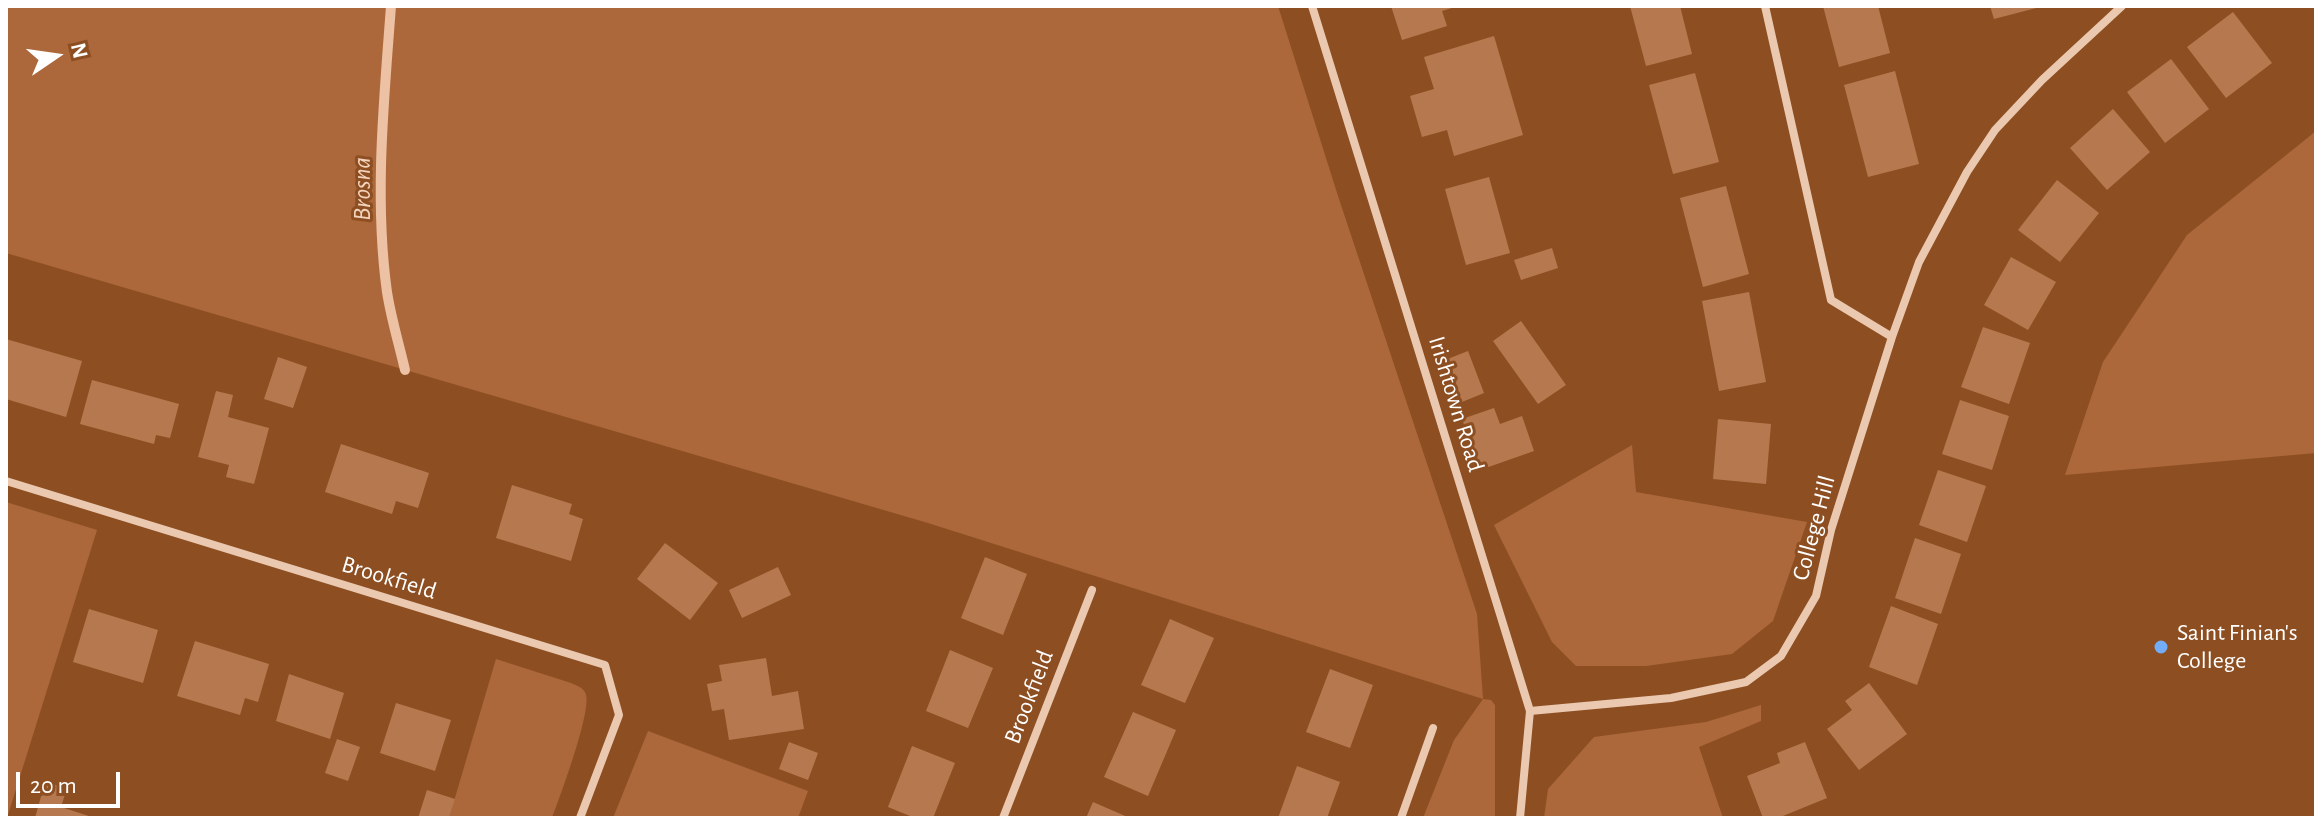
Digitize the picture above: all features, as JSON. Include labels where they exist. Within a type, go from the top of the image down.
[{"type":"street","name":"Irishtown Road","points":[[1312,6],[1530,711],[1520,818]]},
{"type":"street","points":[[1765,6],[1831,300],[1892,337]]},
{"type":"street","name":"College Hill","points":[[1530,711],[1671,698],[1746,682],[1781,656],[1816,596],[1831,530],[1919,262],[1967,172],[1995,130],[2042,80],[2122,6]]},
{"type":"street","name":"Brookfield","points":[[6,481],[605,665],[619,715],[580,818]]},
{"type":"street","name":"Brookfield","points":[[1003,818],[1092,590]]},
{"type":"street","points":[[1401,818],[1433,728]]},
{"type":"shaded area","points":[[6,6],[1278,6],[1477,614],[1483,699],[928,523],[6,253]]},
{"type":"shaded area","points":[[2316,131],[2316,453],[2065,475],[2103,362],[2187,235]]},
{"type":"shaded area","points":[[1632,445],[1636,492],[1807,522],[1773,621],[1732,654],[1646,666],[1576,666],[1552,642],[1494,525]]},
{"type":"shaded area","points":[[6,502],[97,530],[7,818],[6,818]]},
{"type":"shaded area","points":[[496,659],[571,683],[582,688],[586,695],[580,736],[552,818],[449,818]]},
{"type":"shaded area","points":[[1483,699],[1491,700],[1495,705],[1495,818],[1423,818],[1454,740]]},
{"type":"shaded area","points":[[1761,705],[1761,721],[1699,747],[1723,818],[1544,818],[1548,789],[1594,737],[1706,722]]},
{"type":"shaded area","points":[[648,731],[808,791],[798,818],[613,818]]},
{"type":"building","points":[[1391,6],[1455,7],[1442,11],[1447,26],[1402,40]]},
{"type":"building","points":[[1630,6],[1680,6],[1692,54],[1646,66]]},
{"type":"building","points":[[1823,6],[1878,6],[1890,53],[1839,67]]},
{"type":"building","points":[[1990,6],[2040,6],[2040,7],[1994,19]]},
{"type":"building","points":[[2233,12],[2272,63],[2226,98],[2187,47]]},
{"type":"building","points":[[1494,36],[1523,135],[1454,156],[1447,130],[1422,137],[1410,96],[1434,89],[1424,57]]},
{"type":"building","points":[[2171,59],[2209,109],[2165,143],[2127,92]]},
{"type":"building","points":[[1895,71],[1919,164],[1868,177],[1844,85]]},
{"type":"building","points":[[1695,73],[1719,162],[1673,174],[1649,85]]},
{"type":"building","points":[[2113,109],[2150,152],[2107,190],[2070,148]]},
{"type":"building","points":[[1489,177],[1510,253],[1466,265],[1445,189]]},
{"type":"building","points":[[2057,180],[2099,213],[2060,262],[2018,230]]},
{"type":"building","points":[[1726,186],[1749,274],[1703,287],[1680,198]]},
{"type":"building","points":[[1552,248],[1558,268],[1521,280],[1514,260]]},
{"type":"building","points":[[2011,257],[2056,282],[2028,330],[1984,305]]},
{"type":"building","points":[[1749,292],[1766,382],[1719,391],[1702,301]]},
{"type":"building","points":[[1521,321],[1566,385],[1538,404],[1493,341]]},
{"type":"building","points":[[1983,327],[2030,343],[2009,404],[1961,387]]},
{"type":"building","points":[[6,339],[82,361],[66,417],[6,399]]},
{"type":"building","points":[[1468,351],[1484,393],[1462,402],[1445,360]]},
{"type":"building","points":[[278,357],[307,367],[293,408],[264,399]]},
{"type":"building","points":[[92,380],[179,404],[170,438],[156,435],[154,444],[80,424]]},
{"type":"building","points":[[216,391],[233,395],[228,417],[269,428],[254,484],[226,477],[229,465],[198,457]]},
{"type":"building","points":[[1960,400],[2009,416],[1992,470],[1942,454]]},
{"type":"building","points":[[1494,408],[1500,424],[1522,416],[1534,451],[1480,470],[1462,419]]},
{"type":"building","points":[[1718,419],[1771,424],[1766,484],[1713,479]]},
{"type":"building","points":[[341,444],[429,473],[418,508],[396,501],[392,514],[325,492]]},
{"type":"building","points":[[1938,470],[1986,486],[1967,542],[1919,525]]},
{"type":"building","points":[[512,485],[572,504],[569,514],[583,519],[571,561],[496,538]]},
{"type":"building","points":[[1915,538],[1961,554],[1941,614],[1895,598]]},
{"type":"building","points":[[665,543],[718,583],[690,620],[637,579]]},
{"type":"building","points":[[985,557],[1027,574],[1003,635],[961,618]]},
{"type":"building","points":[[778,567],[791,595],[742,618],[729,590]]},
{"type":"building","points":[[1891,606],[1938,624],[1917,685],[1869,667]]},
{"type":"building","points":[[89,609],[158,630],[143,683],[73,662]]},
{"type":"building","points":[[1170,619],[1214,638],[1185,703],[1141,685]]},
{"type":"building","points":[[195,641],[269,664],[258,702],[245,698],[240,715],[177,696]]},
{"type":"building","points":[[950,650],[993,668],[968,728],[926,711]]},
{"type":"building","points":[[766,658],[772,696],[798,691],[804,729],[729,740],[724,709],[712,711],[707,684],[722,681],[719,665]]},
{"type":"building","points":[[1330,669],[1373,685],[1350,748],[1306,732]]},
{"type":"building","points":[[289,674],[344,693],[330,739],[276,721]]},
{"type":"building","points":[[1869,683],[1907,734],[1859,770],[1827,729],[1852,710],[1845,701]]},
{"type":"building","points":[[396,703],[451,720],[435,771],[380,753]]},
{"type":"building","points":[[1133,712],[1176,730],[1148,796],[1104,777]]},
{"type":"building","points":[[337,739],[360,747],[348,781],[325,773]]},
{"type":"building","points":[[789,742],[818,753],[808,780],[779,769]]},
{"type":"building","points":[[1805,742],[1827,798],[1778,818],[1763,818],[1747,776],[1780,763],[1777,753]]},
{"type":"building","points":[[912,746],[955,763],[933,818],[915,818],[888,807]]},
{"type":"building","points":[[1297,766],[1340,782],[1327,818],[1278,818]]},
{"type":"building","points":[[45,782],[67,788],[61,807],[95,818],[35,818]]},
{"type":"building","points":[[427,790],[455,799],[449,818],[418,818]]},
{"type":"building","points":[[1093,802],[1130,818],[1086,818]]},
{"type":"waterway","name":"Brosna","points":[[391,6],[381,221],[387,292],[405,370]]},
{"type":"place","name":"Saint Finian's College","points":[[2161,647]]}]
